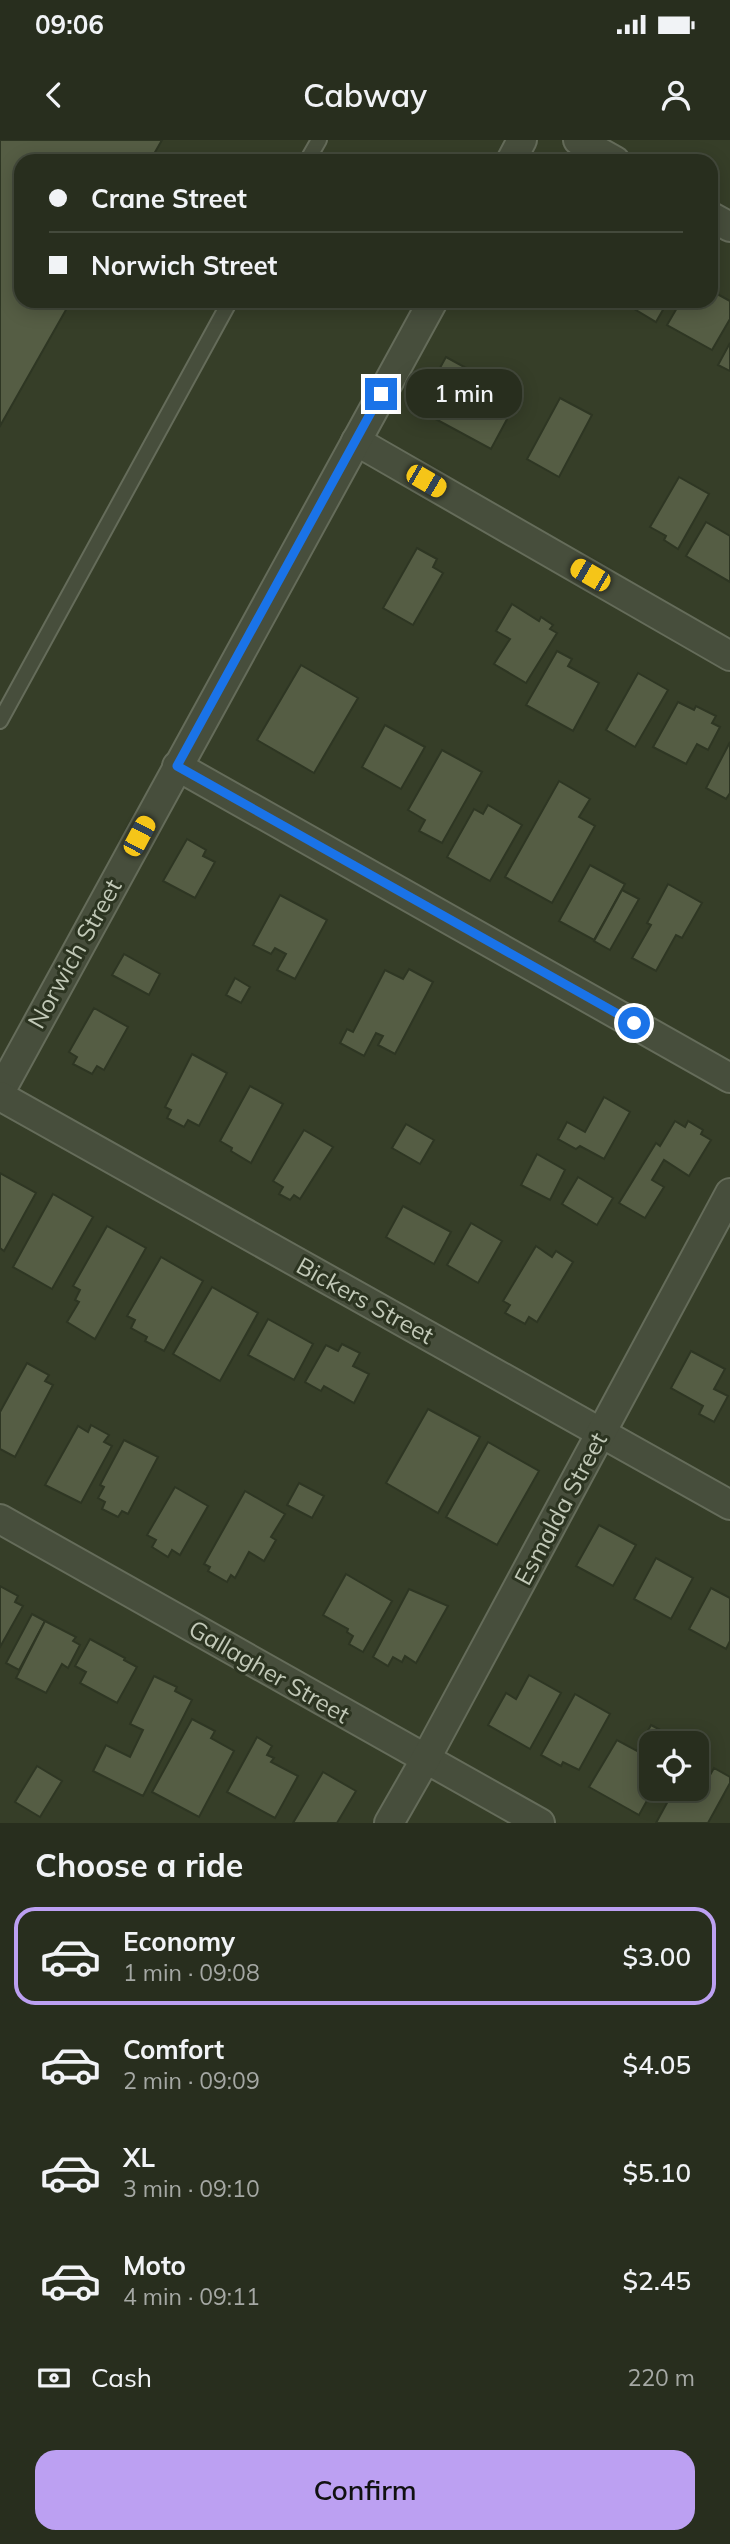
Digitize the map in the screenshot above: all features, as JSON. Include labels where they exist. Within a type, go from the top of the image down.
[{"type":"street","points":[[578,140],[603,154]]},
{"type":"street","name":"Norwich Street","points":[[0,1094],[429,308]]},
{"type":"street","points":[[356,441],[730,656]]},
{"type":"street","points":[[177,766],[730,1078]]},
{"type":"street","name":"Bickers Street","points":[[0,1094],[730,1505]]},
{"type":"street","name":"Esmalda Street","points":[[389,1823],[730,1193]]},
{"type":"street","name":"Gallagher Street","points":[[0,1519],[540,1823]]},
{"type":"lane","points":[[0,721],[226,308]]},
{"type":"building","points":[[0,140],[162,140],[154,154],[14,154],[14,308],[67,308],[0,426]]},
{"type":"building","points":[[718,294],[730,301],[730,319],[712,350],[667,325],[677,308],[718,308]]},
{"type":"building","points":[[633,308],[664,308],[656,322]]},
{"type":"building","points":[[730,343],[730,371],[718,365]]},
{"type":"building","points":[[446,357],[519,397],[491,449],[417,409]]},
{"type":"building","points":[[560,398],[592,415],[559,477],[527,459]]},
{"type":"building","points":[[679,477],[709,494],[678,549],[664,540],[666,536],[650,527]]},
{"type":"building","points":[[706,522],[730,536],[730,582],[686,556]]},
{"type":"building","points":[[417,548],[437,559],[433,567],[443,573],[413,625],[383,608]]},
{"type":"building","points":[[512,604],[539,621],[541,617],[553,625],[550,629],[557,633],[526,683],[494,664],[510,639],[496,631]]},
{"type":"building","points":[[557,651],[572,659],[568,666],[599,683],[573,731],[526,705]]},
{"type":"building","points":[[301,665],[358,698],[314,773],[257,740]]},
{"type":"building","points":[[638,673],[668,690],[635,747],[606,730]]},
{"type":"building","points":[[678,702],[694,710],[696,706],[716,716],[712,723],[720,727],[708,750],[697,744],[686,764],[653,747]]},
{"type":"building","points":[[385,725],[425,747],[401,789],[362,767]]},
{"type":"building","points":[[730,742],[730,793],[726,799],[706,788]]},
{"type":"building","points":[[442,750],[482,772],[442,843],[419,831],[425,820],[408,810]]},
{"type":"building","points":[[559,781],[590,799],[579,817],[595,826],[552,903],[505,877]]},
{"type":"building","points":[[488,805],[522,825],[490,881],[447,857],[474,809],[483,814]]},
{"type":"building","points":[[187,839],[206,850],[203,856],[215,862],[195,898],[163,881]]},
{"type":"building","points":[[590,865],[625,884],[594,940],[559,921]]},
{"type":"building","points":[[668,884],[702,903],[682,938],[676,935],[656,971],[632,958],[651,925],[647,923]]},
{"type":"building","points":[[622,890],[639,899],[610,950],[594,941]]},
{"type":"building","points":[[280,895],[327,920],[295,979],[277,970],[286,954],[275,948],[271,954],[253,945]]},
{"type":"building","points":[[124,954],[160,974],[149,995],[112,975]]},
{"type":"building","points":[[409,969],[433,982],[395,1054],[378,1045],[383,1036],[376,1033],[364,1056],[340,1043],[347,1029],[353,1032],[385,970],[403,979]]},
{"type":"building","points":[[235,978],[250,987],[241,1003],[226,995]]},
{"type":"building","points":[[94,1008],[128,1027],[104,1070],[97,1066],[92,1074],[73,1064],[77,1057],[69,1052]]},
{"type":"building","points":[[192,1054],[227,1073],[199,1126],[188,1120],[184,1127],[167,1118],[171,1110],[165,1107]]},
{"type":"building","points":[[250,1086],[283,1104],[251,1163],[220,1141]]},
{"type":"building","points":[[604,1097],[630,1112],[604,1159],[580,1146],[576,1149],[558,1139],[567,1122],[585,1132]]},
{"type":"building","points":[[675,1121],[685,1127],[688,1121],[703,1130],[701,1134],[711,1140],[689,1176],[664,1160],[652,1180],[664,1187],[645,1218],[619,1203],[656,1143],[660,1146]]},
{"type":"building","points":[[406,1124],[434,1140],[420,1164],[392,1148]]},
{"type":"building","points":[[304,1130],[333,1147],[300,1199],[294,1195],[290,1200],[279,1194],[283,1187],[273,1181]]},
{"type":"building","points":[[537,1154],[565,1170],[550,1200],[521,1185]]},
{"type":"building","points":[[0,1173],[36,1193],[4,1251],[0,1248]]},
{"type":"building","points":[[578,1177],[613,1198],[597,1225],[562,1204]]},
{"type":"building","points":[[53,1194],[93,1217],[52,1289],[13,1267]]},
{"type":"building","points":[[403,1206],[451,1232],[434,1264],[386,1237]]},
{"type":"building","points":[[471,1223],[502,1241],[478,1283],[447,1265]]},
{"type":"building","points":[[107,1226],[146,1248],[95,1339],[67,1322],[79,1302],[75,1300],[80,1290],[73,1286]]},
{"type":"building","points":[[536,1246],[552,1257],[556,1251],[573,1262],[537,1322],[529,1317],[525,1324],[505,1313],[510,1305],[503,1301]]},
{"type":"building","points":[[161,1257],[203,1281],[164,1351],[145,1341],[147,1337],[131,1328],[135,1320],[127,1316]]},
{"type":"building","points":[[212,1287],[258,1313],[220,1381],[173,1354]]},
{"type":"building","points":[[268,1319],[313,1344],[294,1380],[248,1355]]},
{"type":"building","points":[[342,1344],[360,1353],[353,1366],[369,1374],[354,1403],[324,1386],[321,1391],[305,1382],[326,1345],[338,1351]]},
{"type":"building","points":[[691,1351],[725,1369],[714,1389],[728,1396],[714,1422],[699,1414],[703,1406],[671,1388]]},
{"type":"building","points":[[27,1363],[49,1375],[45,1381],[53,1385],[15,1457],[0,1449],[0,1412]]},
{"type":"building","points":[[428,1409],[480,1437],[438,1513],[386,1483]]},
{"type":"building","points":[[91,1425],[109,1435],[104,1442],[112,1446],[81,1503],[45,1485],[78,1426],[88,1432]]},
{"type":"building","points":[[124,1440],[158,1457],[128,1514],[122,1511],[118,1517],[102,1509],[105,1502],[98,1498],[104,1487],[100,1485]]},
{"type":"building","points":[[488,1442],[539,1471],[497,1545],[446,1517]]},
{"type":"building","points":[[299,1483],[324,1496],[312,1518],[287,1505]]},
{"type":"building","points":[[175,1487],[208,1506],[180,1555],[172,1550],[168,1557],[152,1547],[156,1540],[147,1535]]},
{"type":"building","points":[[245,1491],[285,1514],[271,1537],[276,1540],[264,1561],[249,1552],[235,1578],[231,1575],[227,1582],[208,1571],[210,1567],[204,1564]]},
{"type":"building","points":[[599,1525],[636,1545],[613,1586],[576,1566]]},
{"type":"building","points":[[656,1558],[693,1578],[671,1619],[634,1599]]},
{"type":"building","points":[[346,1574],[392,1601],[363,1652],[349,1644],[353,1636],[347,1632],[348,1629],[323,1615]]},
{"type":"building","points":[[0,1586],[18,1596],[15,1602],[23,1606],[0,1647]]},
{"type":"building","points":[[711,1588],[730,1598],[730,1641],[726,1649],[689,1629]]},
{"type":"building","points":[[409,1589],[448,1606],[416,1663],[405,1656],[402,1662],[393,1657],[388,1666],[373,1657]]},
{"type":"building","points":[[32,1614],[45,1621],[19,1670],[6,1663]]},
{"type":"building","points":[[45,1621],[76,1637],[73,1641],[80,1645],[68,1668],[62,1664],[46,1693],[16,1678]]},
{"type":"building","points":[[90,1639],[137,1667],[117,1703],[80,1683],[86,1672],[75,1666]]},
{"type":"building","points":[[529,1675],[561,1693],[530,1749],[488,1725],[506,1693],[516,1699]]},
{"type":"building","points":[[154,1676],[177,1687],[175,1691],[192,1700],[143,1796],[93,1771],[106,1745],[130,1757],[143,1730],[130,1724]]},
{"type":"building","points":[[575,1694],[610,1714],[579,1770],[563,1762],[561,1766],[541,1755]]},
{"type":"building","points":[[192,1719],[215,1731],[211,1738],[234,1751],[199,1817],[152,1792]]},
{"type":"building","points":[[651,1725],[662,1731],[648,1731]]},
{"type":"building","points":[[257,1737],[272,1746],[267,1755],[274,1758],[271,1762],[298,1776],[275,1818],[227,1792]]},
{"type":"building","points":[[617,1740],[637,1751],[639,1747],[639,1801],[647,1801],[639,1815],[589,1787]]},
{"type":"building","points":[[37,1766],[62,1781],[40,1817],[15,1802]]},
{"type":"building","points":[[714,1768],[730,1777],[730,1783],[708,1823],[656,1823],[668,1801],[709,1801],[709,1777]]},
{"type":"building","points":[[323,1772],[356,1791],[337,1823],[293,1823]]},
{"type":"route","points":[[381,394],[177,766],[634,1023]]}]
